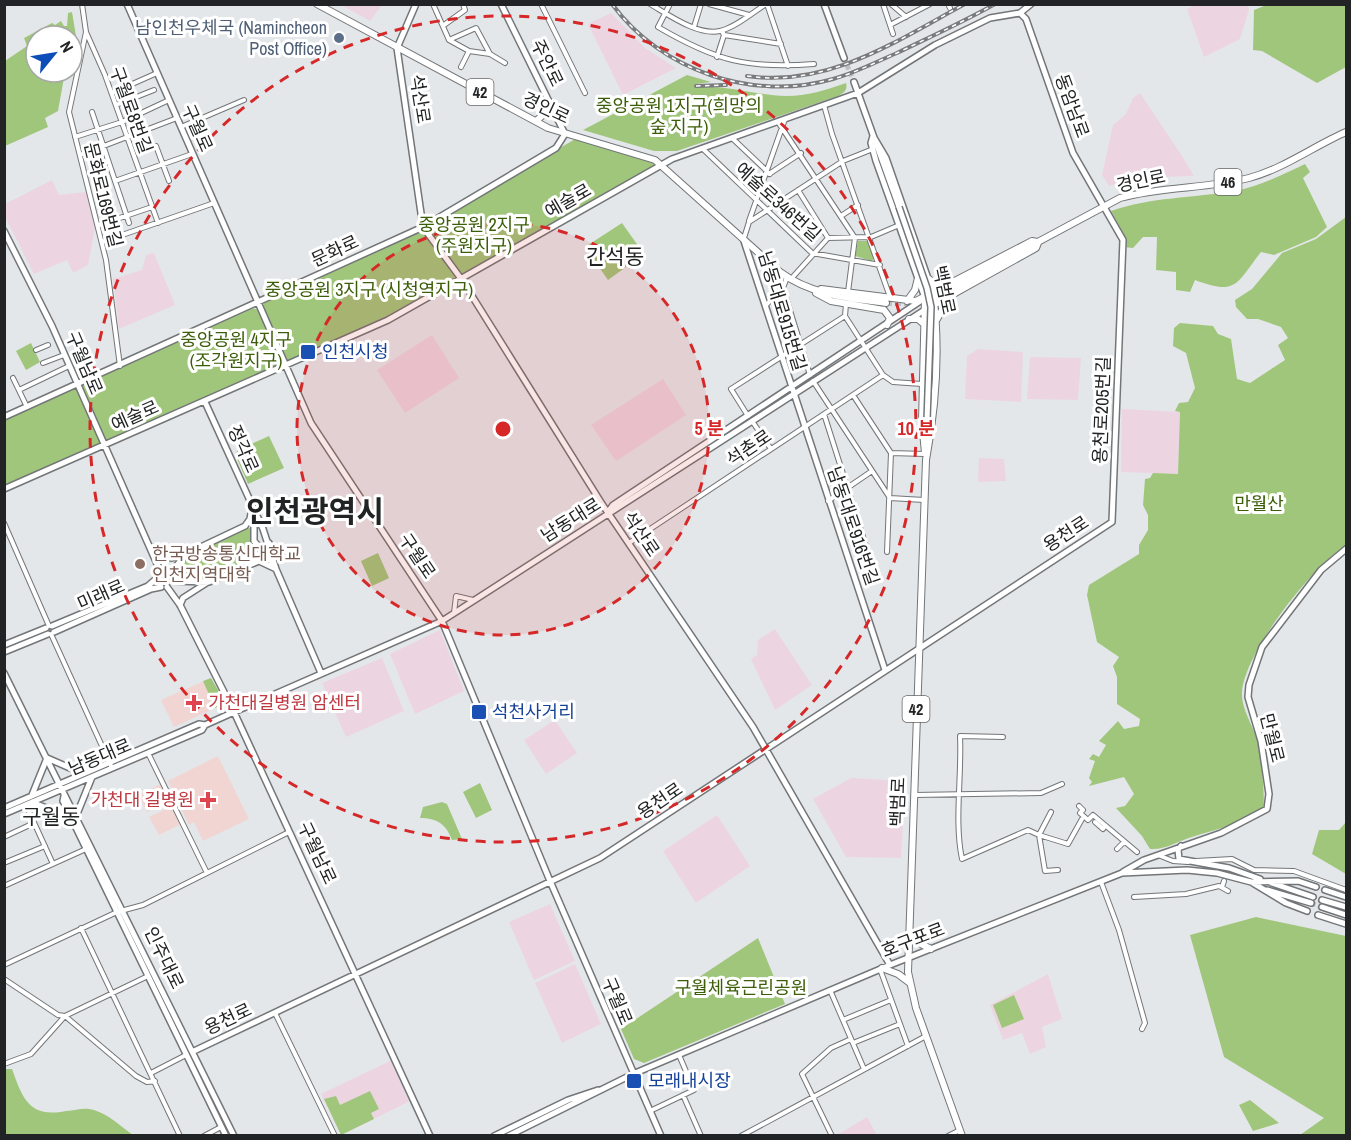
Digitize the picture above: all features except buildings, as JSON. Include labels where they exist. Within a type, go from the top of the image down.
[{"type":"main road","name":"구월로","points":[[127,4],[315,430],[442,621],[550,881],[661,1136]]},
{"type":"main road","name":"경인로","points":[[317,4],[536,122],[565,134],[650,157],[662,164],[789,279],[831,301],[887,303],[925,298]]},
{"type":"main road","points":[[397,48],[416,4]]},
{"type":"main road","name":"주안로","points":[[501,4],[565,134]]},
{"type":"main road","points":[[824,4],[844,58]]},
{"type":"main road","points":[[1020,13],[1030,4]]},
{"type":"main road","name":"예술로","points":[[4,489],[388,320],[462,280],[662,164],[858,93],[935,45],[990,18],[1020,13]]},
{"type":"main road","name":"동암남로","points":[[1020,13],[1026,19],[1073,153],[1123,240],[1121,300]]},
{"type":"main road","name":"석산로","points":[[397,48],[423,227],[462,280],[608,512],[765,749],[890,965]]},
{"type":"main road","name":"백범로","points":[[854,82],[927,288],[931,308],[908,958],[911,984],[926,1036],[961,1133]]},
{"type":"main road","points":[[536,122],[552,107]]},
{"type":"main road","name":"경인로","points":[[951,288],[1103,207],[1144,192],[1201,187],[1251,177],[1347,132]]},
{"type":"main road","name":"문화로","points":[[4,417],[77,386],[423,227],[556,148],[565,134]]},
{"type":"main road","name":"백범로","points":[[873,136],[873,149],[897,226],[918,274],[925,298],[922,421],[926,457]]},
{"type":"main road","name":"백범로","points":[[873,136],[882,147],[933,293],[936,322],[933,421],[926,457]]},
{"type":"main road","name":"구월남로","points":[[4,231],[64,355],[156,557],[161,573]]},
{"type":"main road","name":"남동대로915번길","points":[[744,239],[792,391]]},
{"type":"main road","points":[[907,301],[915,290],[918,274]]},
{"type":"main road","points":[[929,279],[936,285],[951,288]]},
{"type":"main road","name":"경인로","points":[[808,288],[848,292],[887,303]]},
{"type":"main road","name":"경인로","points":[[808,288],[887,303]]},
{"type":"main road","points":[[750,418],[863,344],[925,298],[951,288]]},
{"type":"main road","points":[[936,322],[951,288]]},
{"type":"main road","name":"용천로205번길","points":[[1112,522],[1121,300]]},
{"type":"main road","points":[[863,344],[926,309],[947,301]]},
{"type":"main road","points":[[887,303],[889,315],[887,325]]},
{"type":"main road","points":[[909,319],[918,319],[926,325]]},
{"type":"main road","name":"남동대로916번길","points":[[792,391],[885,670]]},
{"type":"main road","name":"정각로","points":[[205,402],[269,543],[276,569]]},
{"type":"main road","name":"남동대로","points":[[4,808],[148,753],[201,730],[205,725],[442,621],[608,512],[613,505],[750,418]]},
{"type":"main road","points":[[156,557],[171,558],[195,550],[241,528],[248,523],[252,508]]},
{"type":"main road","name":"정각로","points":[[252,508],[254,541],[276,569]]},
{"type":"main road","name":"용천로","points":[[194,1051],[600,858],[1112,522]]},
{"type":"main road","points":[[241,528],[263,529]]},
{"type":"main road","points":[[251,563],[269,543]]},
{"type":"main road","name":"만월로","points":[[1122,873],[1158,855],[1221,834],[1267,809],[1269,794],[1261,741],[1248,697],[1257,657],[1262,647],[1322,570],[1347,549]]},
{"type":"main road","points":[[169,574],[179,562],[195,550]]},
{"type":"main road","points":[[180,605],[183,598],[208,582],[251,563],[262,561],[276,569],[321,673]]},
{"type":"main road","points":[[179,562],[175,575],[186,582]]},
{"type":"main road","points":[[156,579],[161,573],[169,574]]},
{"type":"main road","points":[[169,574],[172,581]]},
{"type":"main road","name":"구월남로","points":[[156,579],[180,605],[234,712],[430,1136]]},
{"type":"main road","name":"미래로","points":[[4,651],[148,586],[156,579]]},
{"type":"main road","points":[[164,587],[172,581],[208,582]]},
{"type":"main road","name":"미래로","points":[[4,645],[50,630],[151,589],[164,587]]},
{"type":"main road","name":"인주대로","points":[[4,673],[47,758],[64,796],[63,801],[86,849],[226,1136]]},
{"type":"main road","name":"남동대로","points":[[111,766],[199,724],[205,725]]},
{"type":"main road","points":[[72,819],[32,798],[47,758],[76,771],[91,774],[77,814]]},
{"type":"main road","name":"인주대로","points":[[64,796],[69,798],[234,1136]]},
{"type":"main road","name":"남동대로","points":[[4,814],[26,804],[32,798]]},
{"type":"main road","points":[[1181,846],[1178,850],[1179,859],[1195,861],[1265,881]]},
{"type":"main road","name":"호구포로","points":[[508,1136],[598,1090],[679,1054],[890,965],[1122,873],[1187,870],[1217,873],[1251,882],[1286,903],[1307,911]]},
{"type":"main road","name":"호구포로","points":[[1265,881],[1313,897]]},
{"type":"main road","name":"호구포로","points":[[1251,882],[1298,881],[1316,887]]},
{"type":"main road","name":"호구포로","points":[[1260,887],[1311,903]]},
{"type":"main road","points":[[1325,890],[1347,897]]},
{"type":"main road","points":[[1322,900],[1347,907]]},
{"type":"main road","points":[[1322,907],[1347,915]]},
{"type":"main road","points":[[1318,915],[1347,924]]},
{"type":"main road","points":[[909,930],[919,943],[931,949]]},
{"type":"main road","points":[[881,969],[898,974],[911,984]]},
{"type":"main road","name":"호구포로","points":[[494,1136],[577,1097],[598,1090]]},
{"type":"street","name":"구월로8번길","points":[[82,4],[86,32],[112,93],[158,224]]},
{"type":"street","points":[[444,25],[465,10],[463,4]]},
{"type":"street","points":[[541,4],[585,93]]},
{"type":"street","points":[[650,4],[694,27],[781,45]]},
{"type":"street","points":[[670,4],[658,27],[717,57],[756,65],[814,64]]},
{"type":"street","points":[[694,27],[701,4]]},
{"type":"street","points":[[709,4],[749,15]]},
{"type":"street","points":[[717,57],[723,33],[766,4],[788,66]]},
{"type":"street","points":[[883,4],[893,34]]},
{"type":"street","points":[[891,4],[906,17]]},
{"type":"street","points":[[890,26],[930,4]]},
{"type":"street","points":[[433,5],[449,40],[470,51],[490,54],[505,63]]},
{"type":"street","points":[[449,40],[476,28],[490,54]]},
{"type":"street","name":"문화로169번길","points":[[86,32],[69,108],[99,225],[120,366]]},
{"type":"street","points":[[461,67],[470,51]]},
{"type":"street","points":[[112,93],[157,73]]},
{"type":"street","points":[[116,105],[154,90]]},
{"type":"street","points":[[75,137],[122,122],[169,100]]},
{"type":"street","points":[[181,127],[244,100]]},
{"type":"street","points":[[824,105],[880,265],[887,303]]},
{"type":"street","points":[[92,112],[129,223]]},
{"type":"street","points":[[80,155],[177,118]]},
{"type":"street","points":[[769,172],[785,119]]},
{"type":"street","points":[[778,121],[855,238],[848,292]]},
{"type":"street","points":[[732,138],[769,172]]},
{"type":"street","points":[[156,146],[169,181]]},
{"type":"street","name":"예술로346번길","points":[[702,148],[756,202],[814,254],[880,265]]},
{"type":"street","points":[[749,222],[843,161],[873,149]]},
{"type":"street","points":[[115,181],[192,153]]},
{"type":"street","points":[[744,239],[765,177],[769,172],[801,153]]},
{"type":"street","points":[[798,190],[828,238]]},
{"type":"street","points":[[102,242],[214,203]]},
{"type":"street","points":[[841,216],[858,205]]},
{"type":"street","points":[[99,225],[152,207]]},
{"type":"street","points":[[765,307],[828,238],[871,237],[897,226]]},
{"type":"street","points":[[783,288],[812,378],[890,498]]},
{"type":"street","points":[[846,303],[845,316],[883,375],[893,382],[923,384]]},
{"type":"street","points":[[771,449],[731,389],[845,316]]},
{"type":"street","points":[[36,350],[48,345]]},
{"type":"street","points":[[43,363],[64,355]]},
{"type":"street","points":[[19,390],[69,366]]},
{"type":"street","name":"석촌로","points":[[629,543],[883,375]]},
{"type":"street","points":[[14,378],[27,407]]},
{"type":"street","points":[[853,395],[891,453],[887,552]]},
{"type":"street","points":[[824,414],[872,562]]},
{"type":"street","points":[[891,453],[926,457]]},
{"type":"street","points":[[828,501],[872,471]]},
{"type":"street","points":[[890,498],[924,500]]},
{"type":"street","points":[[4,523],[111,766]]},
{"type":"street","points":[[454,613],[456,596],[460,599],[474,600]]},
{"type":"street","points":[[1003,737],[960,736],[961,794],[958,838],[962,859],[1028,830],[1068,844],[1083,819]]},
{"type":"street","points":[[148,753],[207,873]]},
{"type":"street","points":[[914,795],[1041,793],[1062,784]]},
{"type":"street","points":[[26,804],[53,864]]},
{"type":"street","points":[[1079,806],[1083,810],[1080,813],[1088,820],[1093,815],[1137,852]]},
{"type":"street","points":[[1051,812],[1039,835],[1044,871],[1058,870]]},
{"type":"street","points":[[1095,822],[1103,829],[1105,826]]},
{"type":"street","points":[[4,837],[34,824]]},
{"type":"street","points":[[4,965],[117,912],[143,905],[290,831]]},
{"type":"street","points":[[1117,849],[1124,842]]},
{"type":"street","points":[[4,864],[45,846]]},
{"type":"street","points":[[4,886],[86,849]]},
{"type":"street","points":[[1158,855],[1179,863],[1230,859],[1254,870],[1294,871],[1347,890]]},
{"type":"street","points":[[1229,865],[1230,859]]},
{"type":"street","points":[[1222,887],[1224,881]]},
{"type":"street","points":[[1101,882],[1119,930],[1145,1023],[1142,1029]]},
{"type":"street","points":[[1134,897],[1186,894],[1214,886],[1228,891]]},
{"type":"street","points":[[81,928],[180,1136]]},
{"type":"street","points":[[881,969],[908,1046]]},
{"type":"street","points":[[4,1064],[31,1054],[65,1016],[148,976]]},
{"type":"street","points":[[4,979],[58,1015],[65,1016],[116,1060],[147,1082],[155,1081]]},
{"type":"street","points":[[830,990],[864,1069]]},
{"type":"street","points":[[843,1020],[891,1000]]},
{"type":"street","points":[[275,1013],[335,1136]]},
{"type":"street","points":[[832,1136],[802,1074],[831,1048],[900,1024]]},
{"type":"street","points":[[741,1136],[926,1036]]},
{"type":"street","points":[[650,1111],[694,1090],[679,1054]]},
{"type":"street","points":[[151,1073],[187,1055]]},
{"type":"street","points":[[683,1095],[701,1136]]},
{"type":"street","points":[[204,1136],[222,1126]]},
{"type":"street","points":[[948,1136],[961,1133]]},
{"type":"shaded area","points":[[382,4],[370,21],[341,5]]},
{"type":"shaded area","points":[[1195,5],[1247,5],[1249,10],[1240,39],[1204,57],[1187,9]]},
{"type":"shaded area","points":[[611,13],[645,48],[676,68],[623,95],[588,24]]},
{"type":"shaded area","points":[[1140,93],[1194,176],[1135,178],[1109,186],[1102,175],[1113,125],[1126,114],[1133,98]]},
{"type":"shaded area","points":[[52,180],[59,195],[86,192],[95,228],[88,265],[73,273],[67,260],[34,274],[5,217],[5,204]]},
{"type":"shaded area","points":[[154,253],[175,305],[119,329],[113,279],[142,270],[146,255]]},
{"type":"shaded area","points":[[432,335],[459,378],[405,413],[377,370]]},
{"type":"shaded area","points":[[978,349],[1023,352],[1021,402],[965,399],[967,356]]},
{"type":"shaded area","points":[[1030,357],[1081,358],[1078,400],[1027,399]]},
{"type":"shaded area","points":[[663,379],[686,415],[616,461],[591,425]]},
{"type":"shaded area","points":[[1122,409],[1180,412],[1178,474],[1121,472]]},
{"type":"shaded area","points":[[979,458],[1004,459],[1006,481],[978,482]]},
{"type":"shaded area","points":[[775,629],[812,685],[775,710],[751,659],[757,655],[758,640]]},
{"type":"shaded area","points":[[440,630],[464,691],[415,714],[390,654]]},
{"type":"shaded area","points":[[382,658],[404,711],[346,737],[322,683]]},
{"type":"shaded area","name":"가천대길병원 암센터","points":[[211,678],[224,704],[174,727],[161,700]]},
{"type":"shaded area","points":[[555,720],[577,753],[546,774],[524,740]]},
{"type":"shaded area","name":"가천대 길병원","points":[[218,756],[249,819],[203,841],[194,822],[189,825],[168,781]]},
{"type":"shaded area","points":[[851,778],[905,781],[901,858],[846,857],[813,799]]},
{"type":"shaded area","name":"가천대 길병원","points":[[161,784],[170,801],[147,812],[139,795]]},
{"type":"shaded area","name":"가천대 길병원","points":[[172,806],[181,824],[159,835],[149,817]]},
{"type":"shaded area","points":[[717,815],[750,866],[696,903],[663,851]]},
{"type":"shaded area","points":[[550,904],[575,961],[534,980],[509,922]]},
{"type":"shaded area","points":[[575,964],[601,1024],[562,1043],[535,983]]},
{"type":"shaded area","points":[[1048,974],[1062,1019],[1042,1027],[1046,1047],[1030,1054],[1022,1033],[1003,1040],[990,1005]]},
{"type":"shaded area","points":[[392,1060],[412,1100],[341,1135],[321,1094]]},
{"type":"shaded area","points":[[867,1117],[877,1135],[837,1135]]},
{"type":"green space","points":[[1269,4],[1346,5],[1346,67],[1317,83],[1262,51],[1253,50],[1254,10]]},
{"type":"green space","points":[[72,12],[74,24],[67,24],[68,13]]},
{"type":"green space","points":[[24,48],[24,84],[63,84],[58,111],[45,118],[48,127],[5,146],[5,61]]},
{"type":"green space","name":"중앙공원 1지구(희망의 숲 지구)","points":[[687,75],[711,82],[696,84],[696,87],[719,87],[786,96],[809,94],[846,83],[846,89],[838,96],[677,151],[654,151],[583,130]]},
{"type":"green space","points":[[577,138],[654,161],[654,167],[467,277],[456,273],[452,285],[394,317],[292,364],[283,360],[286,366],[5,489],[4,419],[76,388],[81,399],[78,390],[82,384],[250,307],[261,311],[266,299],[415,230],[426,232],[427,225]]},
{"type":"green space","points":[[1305,164],[1310,172],[1303,178],[1327,227],[1316,237],[1274,255],[1261,252],[1240,279],[1228,287],[1209,285],[1195,280],[1190,292],[1176,290],[1176,272],[1156,270],[1157,237],[1143,237],[1133,248],[1123,247],[1126,238],[1111,211],[1157,200],[1244,189],[1271,180]]},
{"type":"green space","name":"만월산","points":[[1346,217],[1346,545],[1316,571],[1299,590],[1268,633],[1246,675],[1242,698],[1258,744],[1263,807],[1249,818],[1231,825],[1167,846],[1150,849],[1142,836],[1116,808],[1125,806],[1134,794],[1124,777],[1089,786],[1092,782],[1089,778],[1095,761],[1089,759],[1093,754],[1099,757],[1106,745],[1099,741],[1118,721],[1124,729],[1139,726],[1140,719],[1117,704],[1117,677],[1113,666],[1119,657],[1097,642],[1087,595],[1089,585],[1139,554],[1139,545],[1148,530],[1148,515],[1143,505],[1145,479],[1150,478],[1153,473],[1178,474],[1180,412],[1175,411],[1179,403],[1188,402],[1195,388],[1186,353],[1173,346],[1174,328],[1180,323],[1213,326],[1218,334],[1231,339],[1237,379],[1250,383],[1285,360],[1278,345],[1288,338],[1281,327],[1258,319],[1247,319],[1236,307],[1235,300],[1252,289],[1282,253],[1316,239]]},
{"type":"green space","points":[[622,223],[644,254],[608,280],[585,247]]},
{"type":"green space","points":[[858,241],[869,241],[875,256],[872,261],[855,256]]},
{"type":"green space","points":[[31,343],[40,362],[26,370],[16,351]]},
{"type":"green space","points":[[269,436],[284,468],[248,484],[235,454],[238,450]]},
{"type":"green space","points":[[241,528],[255,528],[253,537],[263,551],[255,558],[222,577],[210,580],[187,579],[177,574],[195,550]]},
{"type":"green space","points":[[378,553],[389,578],[372,586],[361,561]]},
{"type":"green space","points":[[211,678],[225,702],[215,708],[203,681]]},
{"type":"green space","points":[[480,783],[492,810],[476,818],[463,792]]},
{"type":"green space","points":[[442,802],[447,804],[462,839],[452,840],[440,823],[420,818],[423,807]]},
{"type":"green space","points":[[1346,822],[1346,874],[1312,854],[1319,830],[1339,830]]},
{"type":"green space","points":[[1256,917],[1346,936],[1346,1135],[1300,1135],[1324,1118],[1224,1057],[1190,935]]},
{"type":"green space","name":"구월체육근린공원","points":[[758,938],[785,1004],[644,1063],[634,1059],[621,1029]]},
{"type":"green space","points":[[1014,995],[1024,1019],[1002,1028],[993,1005]]},
{"type":"green space","points":[[4,1069],[12,1069],[24,1098],[36,1109],[44,1112],[94,1110],[110,1118],[133,1135],[5,1135]]},
{"type":"green space","points":[[370,1091],[379,1109],[371,1113],[374,1119],[341,1135],[324,1099],[336,1096],[340,1105]]},
{"type":"green space","points":[[1250,1100],[1279,1123],[1253,1131],[1239,1105]]},
{"type":"tunnel","points":[[844,58],[854,82]]},
{"type":"tunnel","points":[[931,299],[952,288]]},
{"type":"tunnel","points":[[886,303],[919,303]]},
{"type":"tunnel","points":[[1224,881],[1229,865]]},
{"type":"tunnel","points":[[1311,903],[1322,907]]},
{"type":"railway","points":[[612,4],[632,27],[656,47],[682,63],[711,75],[741,83],[772,86],[803,85],[849,74],[897,53],[995,4]]},
{"type":"railway","points":[[747,76],[777,78],[806,75],[833,68],[887,46],[965,4]]},
{"type":"railway","points":[[696,86],[726,85]]},
{"type":"place","name":"남인천우체국 (Namincheon Post Office)","points":[[339,38]]},
{"type":"place","name":"인천시청","points":[[308,352]]},
{"type":"place","name":"한국방송통신대학교 인천지역대학","points":[[140,564]]},
{"type":"place","name":"가천대길병원 암센터","points":[[194,703]]},
{"type":"place","name":"석천사거리","points":[[479,712]]},
{"type":"place","name":"가천대 길병원","points":[[208,800]]},
{"type":"place","name":"모래내시장","points":[[634,1081]]},
{"type":"district","name":"간석동","points":[[615,257]]},
{"type":"district","name":"인천광역시","points":[[315,512]]},
{"type":"district","name":"구월동","points":[[51,817]]},
{"type":"park label","name":"중앙공원 2지구 (주원지구)","points":[[474,235]]},
{"type":"park label","name":"중앙공원 3지구 (시청역지구)","points":[[369,290]]},
{"type":"park label","name":"중앙공원 4지구 (조각원지구)","points":[[236,350]]}]
